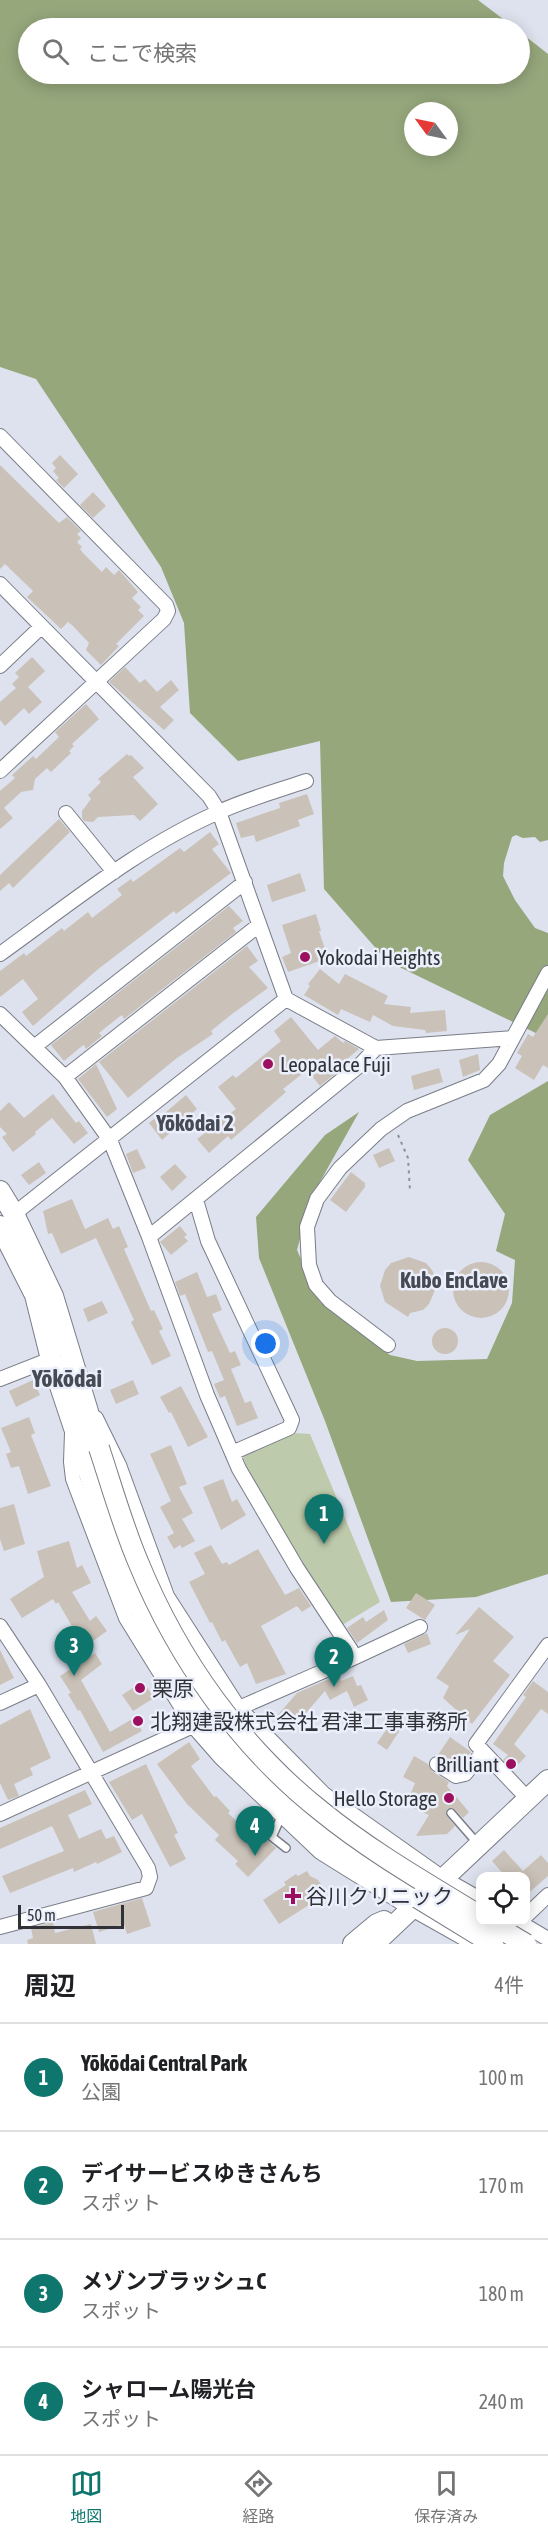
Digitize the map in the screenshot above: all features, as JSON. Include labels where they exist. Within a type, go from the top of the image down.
[{"type":"street","points":[[0,436],[166,605],[168,611],[164,619],[94,681],[0,771]]},
{"type":"street","points":[[0,584],[209,796],[219,812],[286,999],[376,1048],[512,1038]]},
{"type":"street","points":[[0,666],[41,627]]},
{"type":"street","points":[[0,954],[114,872],[170,838],[219,812],[306,781]]},
{"type":"street","points":[[66,813],[114,872]]},
{"type":"street","points":[[34,1047],[245,882]]},
{"type":"street","points":[[65,1077],[259,924]]},
{"type":"street","points":[[388,1345],[330,1301],[316,1285],[309,1265],[307,1227],[317,1199],[340,1168],[392,1121],[407,1112],[484,1080],[500,1064],[548,973]]},
{"type":"street","points":[[7,1220],[286,999]]},
{"type":"street","points":[[0,1014],[65,1077],[110,1140],[149,1237],[207,1395],[239,1469],[297,1568],[351,1650],[349,1660]]},
{"type":"street","points":[[149,1237],[360,1065],[376,1048]]},
{"type":"street","points":[[0,1191],[7,1220],[35,1295],[51,1359],[73,1422],[92,1452],[138,1564],[178,1644],[233,1724],[268,1762],[320,1811],[386,1858],[476,1914]]},
{"type":"street","points":[[196,1200],[208,1241],[292,1420],[289,1428],[232,1453]]},
{"type":"street","points":[[7,1220],[53,1296],[84,1399],[92,1452],[122,1572],[161,1651],[219,1735],[279,1798],[336,1845],[493,1944],[515,1926]]},
{"type":"street","points":[[0,1379],[51,1359]]},
{"type":"street","points":[[84,1399],[101,1426],[119,1465],[167,1596],[239,1708],[324,1794],[443,1878],[476,1897]]},
{"type":"street","points":[[73,1422],[71,1462],[73,1479],[102,1558],[126,1618],[193,1726],[220,1758],[320,1852],[407,1911],[474,1944]]},
{"type":"street","points":[[0,1626],[39,1685],[148,1868],[150,1877],[146,1888],[0,1927]]},
{"type":"street","points":[[239,1708],[420,1627]]},
{"type":"street","points":[[528,1799],[476,1744],[548,1645]]},
{"type":"street","points":[[0,1703],[39,1685]]},
{"type":"street","points":[[0,1814],[193,1726]]},
{"type":"street","points":[[437,1764],[456,1776],[465,1774],[483,1752]]},
{"type":"street","points":[[374,1944],[548,1780]]},
{"type":"street","points":[[530,1911],[548,1895]]},
{"type":"street","points":[[353,1944],[377,1924],[407,1911]]},
{"type":"street","points":[[496,1926],[526,1944]]},
{"type":"street","points":[[527,1926],[548,1939]]},
{"type":"lane","points":[[451,1813],[478,1844]]},
{"type":"lane","points":[[281,1817],[272,1837],[286,1848]]},
{"type":"path","points":[[392,1121],[408,1158],[410,1191]]},
{"type":"green space","points":[[0,0],[478,0],[502,18],[18,18],[18,84],[530,84],[530,40],[548,54],[548,840],[540,842],[535,837],[523,838],[516,835],[512,837],[504,863],[503,876],[515,900],[535,928],[548,933],[548,1039],[387,961],[324,889],[320,741],[238,761],[190,713],[184,623],[161,567],[36,379],[0,367]]},
{"type":"green space","points":[[548,1081],[548,1574],[476,1597],[391,1602],[325,1421],[259,1258],[256,1217],[325,1135],[359,1112],[311,1198],[297,1250],[320,1302],[390,1355],[417,1361],[487,1359],[512,1303],[515,1260],[496,1251],[505,1214],[468,1160],[490,1115]]},
{"type":"green space","points":[[294,1433],[310,1434],[380,1602],[342,1625],[254,1487],[242,1454],[277,1437]]},
{"type":"building","points":[[60,455],[78,474],[64,488],[56,480],[59,478],[53,471],[56,468],[52,463]]},
{"type":"building","points":[[0,465],[59,523],[67,517],[81,531],[77,534],[81,538],[77,542],[82,547],[80,549],[102,572],[106,567],[114,575],[119,570],[138,592],[132,598],[141,607],[138,610],[144,616],[116,644],[119,646],[101,665],[86,650],[89,643],[72,625],[68,622],[61,629],[27,597],[33,591],[5,564],[0,569]]},
{"type":"building","points":[[93,492],[106,506],[93,518],[80,505]]},
{"type":"building","points":[[32,657],[45,671],[28,687],[42,702],[29,714],[24,708],[5,726],[0,720],[0,702],[16,688],[12,684],[19,677],[15,673]]},
{"type":"building","points":[[125,667],[140,683],[145,679],[157,692],[171,680],[179,690],[160,707],[174,720],[164,730],[109,682]]},
{"type":"building","points":[[86,704],[99,719],[72,744],[74,746],[69,751],[71,753],[51,772],[47,768],[35,779],[33,790],[21,792],[4,808],[13,818],[0,829],[0,791],[15,778],[12,775],[33,756],[36,759],[59,737],[55,732]]},
{"type":"building","points":[[127,754],[144,768],[133,777],[158,804],[140,821],[134,815],[98,817],[93,822],[84,821],[82,811],[91,799],[88,795],[101,782],[98,779]]},
{"type":"building","points":[[307,794],[314,814],[298,820],[300,826],[256,842],[254,835],[241,838],[236,823],[280,808],[279,803]]},
{"type":"building","points":[[59,819],[70,832],[13,888],[9,883],[0,891],[0,875]]},
{"type":"building","points":[[210,832],[219,844],[212,849],[231,873],[176,914],[174,911],[97,970],[33,1026],[22,1012],[38,999],[23,979],[0,997],[0,971],[24,953],[26,956],[62,928],[64,931],[88,912],[92,918],[122,895],[117,889],[131,879],[133,882],[180,848],[184,852]]},
{"type":"building","points":[[300,873],[306,891],[272,902],[267,885]]},
{"type":"building","points":[[229,906],[243,921],[233,928],[236,932],[124,1019],[122,1015],[119,1017],[99,1033],[102,1036],[86,1049],[84,1045],[82,1046],[64,1061],[51,1045]]},
{"type":"building","points":[[316,914],[328,958],[288,972],[282,957],[291,953],[282,925]]},
{"type":"building","points":[[247,946],[258,961],[249,967],[268,988],[211,1031],[213,1034],[177,1058],[128,1098],[99,1062]]},
{"type":"building","points":[[320,969],[339,984],[345,974],[388,996],[384,1004],[411,1007],[410,1013],[445,1010],[447,1031],[426,1033],[425,1030],[393,1026],[373,1015],[370,1022],[341,1009],[338,1015],[304,995],[310,986],[308,984]]},
{"type":"building","points":[[548,1014],[548,1068],[543,1065],[534,1080],[515,1068],[522,1056],[517,1053],[528,1034],[533,1037]]},
{"type":"building","points":[[291,1017],[318,1050],[335,1036],[343,1043],[345,1041],[359,1049],[334,1070],[337,1072],[320,1086],[307,1070],[283,1089],[286,1092],[231,1140],[228,1136],[209,1153],[197,1139],[236,1109],[218,1087],[233,1075],[236,1078],[281,1041],[274,1031]]},
{"type":"building","points":[[478,1054],[480,1070],[463,1077],[459,1060]]},
{"type":"building","points":[[96,1064],[117,1109],[107,1117],[78,1079]]},
{"type":"building","points":[[439,1068],[443,1082],[414,1090],[411,1076]]},
{"type":"building","points":[[53,1094],[76,1123],[79,1121],[88,1133],[74,1144],[52,1118],[13,1152],[2,1137],[7,1134],[0,1127],[0,1111],[9,1102],[24,1118]]},
{"type":"building","points":[[186,1095],[197,1109],[162,1140],[149,1123],[158,1116],[159,1118]]},
{"type":"building","points":[[389,1148],[395,1161],[379,1168],[373,1155]]},
{"type":"building","points":[[137,1149],[146,1168],[133,1173],[126,1154]]},
{"type":"building","points":[[39,1162],[46,1173],[29,1185],[21,1175]]},
{"type":"building","points":[[175,1164],[187,1177],[172,1191],[160,1177]]},
{"type":"building","points":[[351,1172],[365,1183],[365,1187],[346,1212],[330,1200]]},
{"type":"building","points":[[72,1199],[85,1229],[108,1218],[113,1229],[119,1226],[128,1247],[124,1249],[151,1311],[154,1310],[163,1329],[159,1331],[171,1356],[152,1365],[131,1322],[134,1320],[96,1238],[61,1254],[52,1233],[48,1234],[43,1211]]},
{"type":"building","points":[[180,1226],[187,1235],[184,1237],[188,1241],[171,1255],[160,1242]]},
{"type":"building","points":[[409,1257],[426,1263],[438,1283],[429,1304],[423,1310],[410,1313],[408,1317],[385,1302],[380,1286],[385,1270],[391,1263]]},
{"type":"building","points":[[481,1262],[496,1267],[504,1275],[509,1290],[504,1305],[496,1313],[481,1318],[466,1313],[458,1305],[453,1290],[458,1275],[466,1267]]},
{"type":"building","points":[[197,1272],[207,1297],[216,1294],[222,1310],[212,1314],[230,1353],[235,1351],[241,1365],[231,1369],[245,1403],[251,1401],[258,1418],[237,1426],[225,1396],[220,1398],[214,1384],[224,1380],[212,1351],[208,1352],[185,1294],[180,1296],[175,1282]]},
{"type":"building","points":[[102,1301],[108,1313],[88,1322],[83,1309]]},
{"type":"building","points":[[445,1328],[454,1332],[458,1341],[454,1350],[445,1354],[436,1350],[432,1341],[436,1332]]},
{"type":"building","points":[[33,1380],[40,1395],[16,1407],[9,1391]]},
{"type":"building","points":[[133,1380],[139,1394],[116,1404],[110,1390]]},
{"type":"building","points":[[181,1386],[208,1437],[188,1447],[171,1412],[169,1413],[160,1397]]},
{"type":"building","points":[[29,1417],[35,1433],[31,1435],[51,1486],[28,1494],[19,1466],[11,1468],[6,1454],[11,1452],[1,1428]]},
{"type":"building","points":[[171,1445],[187,1484],[179,1487],[193,1513],[182,1519],[195,1541],[182,1548],[180,1545],[174,1549],[167,1537],[174,1533],[160,1507],[171,1501],[150,1454]]},
{"type":"building","points":[[223,1479],[232,1502],[237,1499],[246,1515],[221,1530],[203,1487]]},
{"type":"building","points":[[14,1504],[25,1544],[4,1551],[0,1539],[0,1508]]},
{"type":"building","points":[[69,1541],[77,1568],[82,1565],[91,1583],[72,1592],[90,1621],[96,1616],[107,1631],[89,1644],[76,1626],[73,1628],[58,1602],[56,1604],[53,1599],[22,1618],[10,1599],[44,1577],[37,1551]]},
{"type":"building","points":[[211,1545],[222,1564],[227,1562],[229,1565],[258,1549],[285,1595],[299,1588],[311,1606],[302,1612],[297,1606],[261,1626],[286,1674],[256,1684],[247,1663],[240,1667],[225,1640],[222,1642],[212,1622],[210,1623],[189,1582],[205,1574],[194,1553]]},
{"type":"building","points":[[416,1593],[435,1605],[425,1620],[406,1608]]},
{"type":"building","points":[[479,1607],[514,1637],[493,1661],[510,1675],[472,1724],[443,1698],[449,1686],[436,1678],[470,1629],[455,1635]]},
{"type":"building","points":[[384,1610],[388,1620],[357,1643],[347,1628],[363,1617],[366,1622]]},
{"type":"building","points":[[427,1633],[431,1644],[408,1653],[404,1644]]},
{"type":"building","points":[[0,1650],[14,1678],[0,1685]]},
{"type":"building","points":[[95,1653],[102,1664],[81,1680],[110,1732],[134,1718],[142,1731],[103,1752],[80,1710],[78,1711],[68,1694],[71,1693],[60,1676]]},
{"type":"building","points":[[340,1674],[341,1681],[353,1676],[357,1686],[361,1685],[368,1700],[354,1707],[347,1691],[330,1700],[325,1691],[292,1729],[277,1716],[297,1693]]},
{"type":"building","name":"栗原","points":[[143,1681],[154,1698],[133,1711],[122,1695]]},
{"type":"building","points":[[533,1681],[548,1692],[548,1714],[541,1709],[514,1744],[526,1756],[513,1770],[503,1760],[508,1755],[493,1744],[526,1697],[523,1695]]},
{"type":"building","points":[[30,1709],[51,1758],[30,1768],[33,1775],[14,1784],[19,1796],[8,1800],[0,1783],[0,1725]]},
{"type":"building","points":[[391,1723],[400,1730],[387,1750],[377,1743]]},
{"type":"building","points":[[450,1737],[471,1752],[460,1766],[438,1755]]},
{"type":"building","points":[[189,1742],[200,1759],[191,1766],[214,1797],[216,1796],[230,1811],[228,1813],[257,1841],[262,1836],[276,1848],[248,1877],[235,1864],[238,1861],[215,1840],[219,1835],[187,1804],[157,1764]]},
{"type":"building","points":[[414,1756],[428,1764],[432,1771],[449,1782],[447,1786],[469,1812],[463,1818],[453,1808],[447,1809],[446,1815],[455,1826],[447,1834],[416,1836],[429,1815],[406,1805],[415,1783],[403,1777]]},
{"type":"building","points":[[146,1764],[178,1833],[174,1835],[186,1859],[170,1867],[142,1814],[132,1820],[109,1782]]},
{"type":"building","points":[[85,1790],[92,1804],[68,1815],[79,1839],[101,1829],[106,1839],[114,1836],[122,1852],[97,1864],[96,1862],[74,1872],[73,1868],[10,1893],[2,1876],[64,1851],[52,1826],[0,1849],[0,1828]]},
{"type":"building","points":[[504,1850],[523,1871],[541,1855],[548,1863],[548,1876],[530,1892],[530,1872],[502,1872],[492,1861]]},
{"type":"building","points":[[307,1871],[310,1876],[318,1880],[325,1890],[325,1896],[316,1904],[312,1903],[279,1924],[263,1900],[286,1885],[284,1882],[296,1874],[298,1876]]},
{"type":"building","points":[[142,1898],[151,1926],[127,1934],[124,1924],[99,1932],[93,1912]]},
{"type":"building","points":[[53,1922],[55,1933],[91,1924],[96,1944],[28,1944],[27,1940],[33,1938],[31,1928]]},
{"type":"place","name":"Yokodai Heights","points":[[305,957]]},
{"type":"place","name":"Leopalace Fuji","points":[[268,1064]]},
{"type":"place","name":"Yōkōdai Central Park","points":[[324,1544]]},
{"type":"place","name":"メゾンブラッシュC","points":[[74,1676]]},
{"type":"place","name":"デイサービスゆきさんち","points":[[334,1687]]},
{"type":"place","name":"栗原","points":[[140,1688]]},
{"type":"place","name":"北翔建設株式会社 君津工事事務所","points":[[138,1721]]},
{"type":"place","name":"Brilliant","points":[[511,1764]]},
{"type":"place","name":"Hello Storage","points":[[449,1798]]},
{"type":"place","name":"シャローム陽光台","points":[[255,1856]]},
{"type":"place","name":"谷川クリニック","points":[[293,1896]]},
{"type":"district","name":"Yōkōdai 2","points":[[195,1123]]},
{"type":"district","name":"Kubo Enclave","points":[[454,1280]]},
{"type":"district","name":"Yōkōdai","points":[[67,1378]]}]
